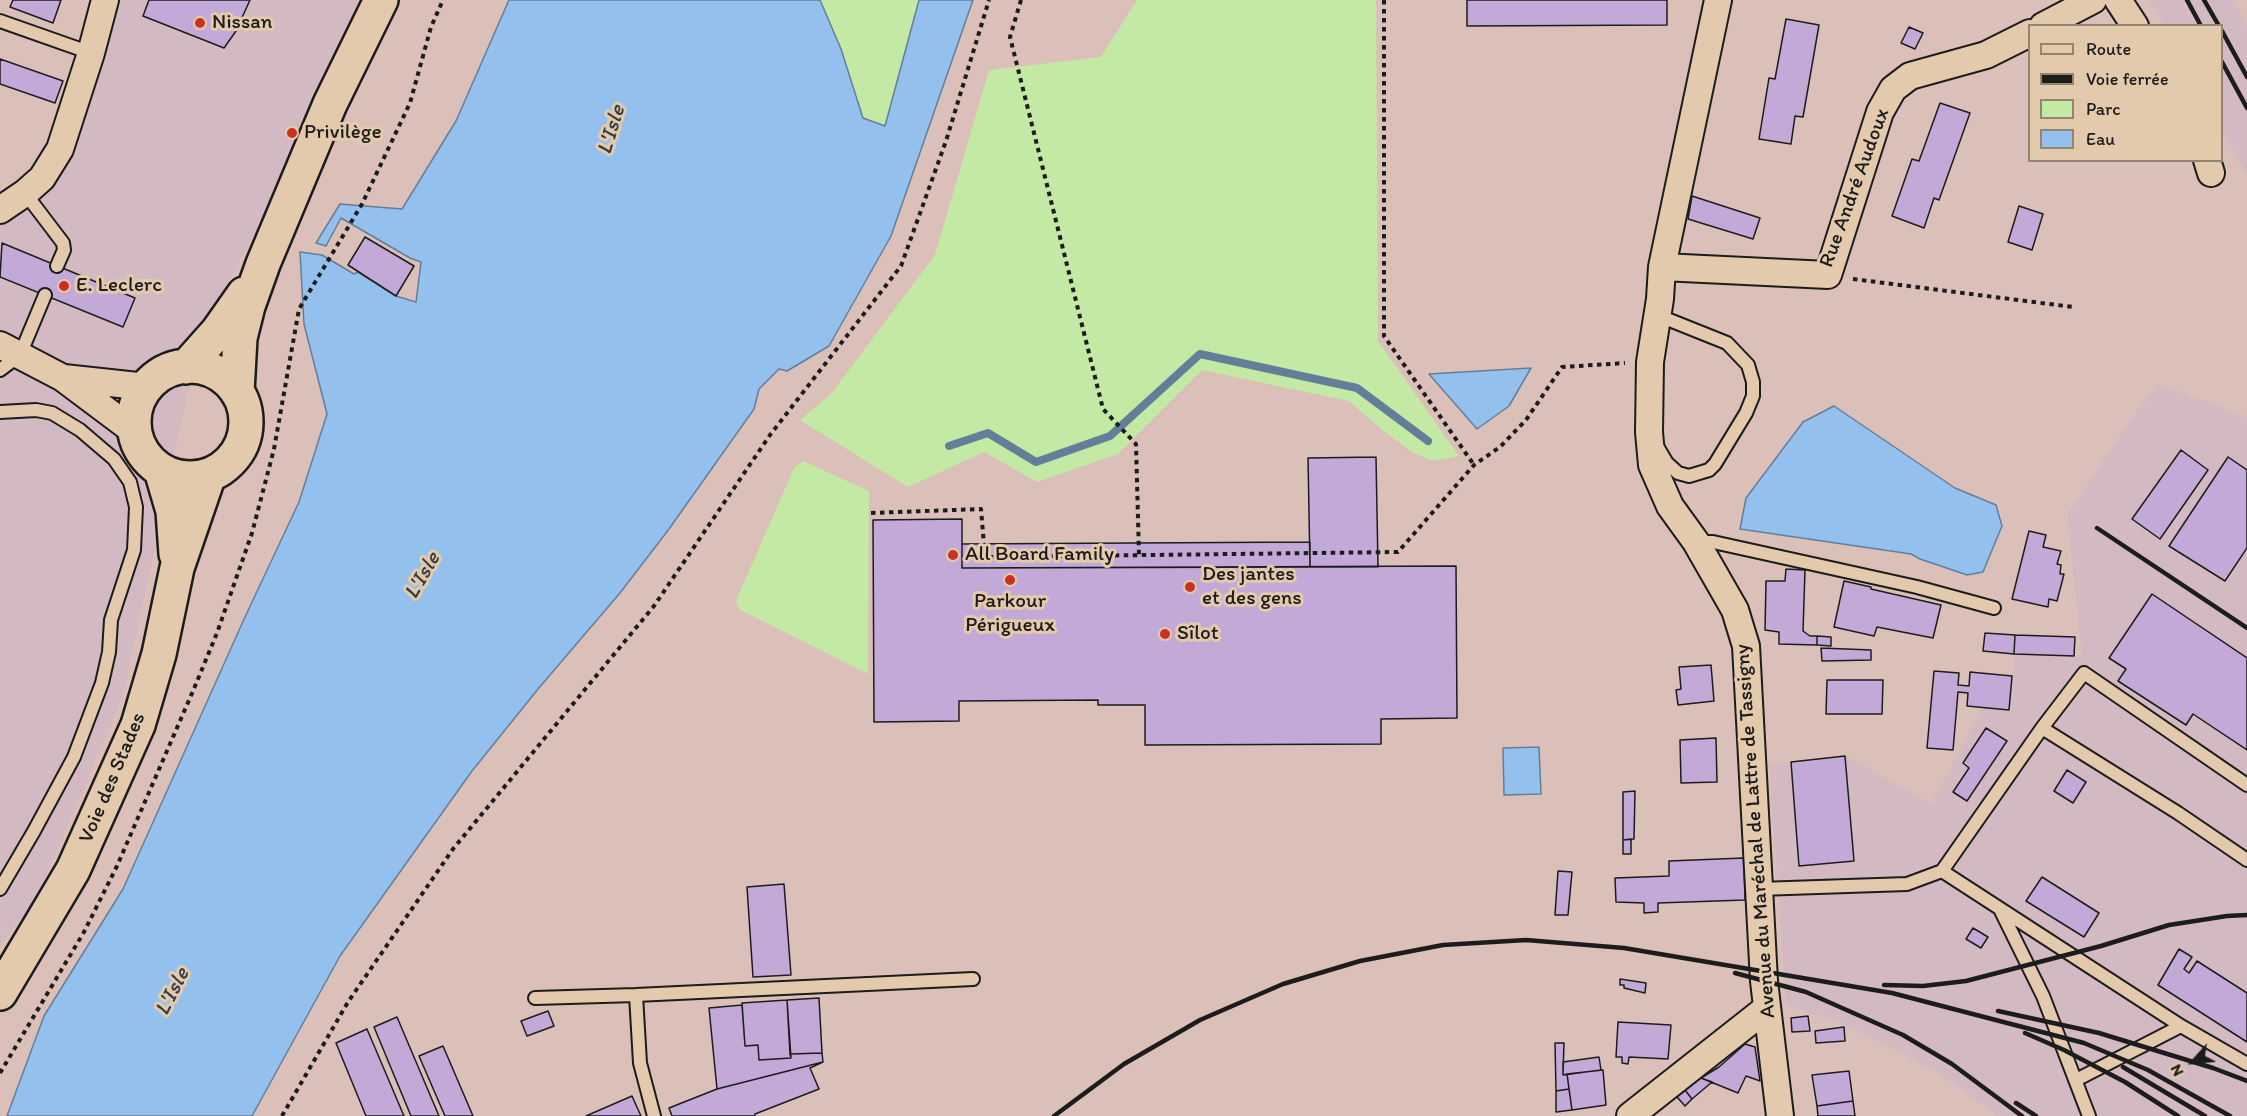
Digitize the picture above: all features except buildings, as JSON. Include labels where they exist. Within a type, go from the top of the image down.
[{"type":"main road","points":[[237,392],[240,338],[263,264],[330,104],[381,0]]},
{"type":"main road","points":[[186,367],[218,332],[263,264]]},
{"type":"main road","points":[[186,367],[215,372],[227,381],[237,392],[244,408],[246,424],[243,440],[230,461],[209,475],[193,478],[177,477],[161,470],[149,460],[140,447],[135,432],[134,416],[138,401],[147,387],[158,376],[186,367]]},
{"type":"main road","name":"Voie des Stades","points":[[161,470],[173,511],[177,568]]},
{"type":"main road","name":"Voie des Stades","points":[[4,983],[73,870],[119,772],[138,725],[159,654],[177,568],[209,475]]},
{"type":"street","points":[[0,210],[26,193],[42,178],[60,149],[91,53],[105,0]]},
{"type":"street","name":"Avenue du Maréchal de Lattre de Tassigny","points":[[1718,0],[1662,267],[1658,315],[1650,362],[1648,432],[1652,465],[1670,506],[1696,542],[1735,610],[1746,646],[1767,1008],[1780,1116]]},
{"type":"street","points":[[2047,24],[2092,0]]},
{"type":"street","points":[[2118,0],[2134,24]]},
{"type":"street","name":"Rue André Audoux","points":[[1662,267],[1828,275],[1880,112],[1893,89],[1910,76],[1986,55],[2028,34]]},
{"type":"street","points":[[7,357],[63,378],[147,387]]},
{"type":"street","points":[[63,378],[135,432]]},
{"type":"street","points":[[1630,1116],[1767,1008]]},
{"type":"lane","points":[[0,21],[91,53]]},
{"type":"lane","points":[[26,193],[63,243],[64,250],[57,266]]},
{"type":"lane","points":[[7,357],[45,295]]},
{"type":"lane","points":[[1648,432],[1667,464],[1678,473],[1689,476],[1699,474],[1709,470],[1715,464],[1746,413],[1753,396],[1753,382],[1748,365],[1727,343],[1658,315]]},
{"type":"lane","points":[[0,412],[36,410],[52,413],[80,430],[114,459],[130,482],[136,507],[134,550],[111,620],[109,652],[102,683],[74,757],[0,889]]},
{"type":"lane","points":[[1696,542],[1713,542],[1917,587],[1994,608]]},
{"type":"lane","points":[[1759,889],[1907,884],[1942,871],[2042,728],[2084,674],[2247,785]]},
{"type":"lane","points":[[2042,728],[2178,813],[2247,860]]},
{"type":"lane","points":[[1942,871],[2181,1026],[2247,1064]]},
{"type":"lane","points":[[2001,910],[2043,996],[2089,1116]]},
{"type":"lane","points":[[535,998],[636,996],[974,979]]},
{"type":"lane","points":[[636,996],[639,1063],[654,1116]]},
{"type":"lane","points":[[2076,1080],[2181,1026]]},
{"type":"path","points":[[299,309],[362,204],[410,103],[431,27],[443,0]]},
{"type":"path","points":[[282,1116],[348,1002],[453,849],[502,786],[654,606],[771,435],[901,267],[946,141],[989,0]]},
{"type":"path","points":[[1021,0],[1010,37],[1103,409],[1136,444],[1139,555]]},
{"type":"path","points":[[1384,0],[1384,336],[1474,465]]},
{"type":"path","points":[[1828,275],[2073,307]]},
{"type":"path","points":[[871,513],[981,509],[985,557],[1398,552],[1474,465],[1500,447],[1526,420],[1562,367],[1650,362]]},
{"type":"shaded area","points":[[103,0],[375,0],[199,339],[123,696],[35,901],[0,944],[0,203],[39,177]]},
{"type":"shaded area","points":[[2150,0],[2233,0],[2247,26],[2247,175],[2223,134],[2223,24],[2163,24]]},
{"type":"shaded area","points":[[2157,383],[2247,417],[2247,1116],[1999,1116],[1939,1074],[1889,1046],[1835,1021],[1786,1005],[1769,764],[1845,756],[1932,804],[1982,708],[2009,711],[2014,654],[2082,658],[2067,514]]},
{"type":"green space","points":[[820,0],[919,0],[885,126],[863,118],[841,49]]},
{"type":"green space","points":[[1137,0],[1376,0],[1378,341],[1459,456],[1433,461],[1412,452],[1349,401],[1202,370],[1118,454],[1037,482],[984,452],[908,487],[800,420],[831,394],[935,255],[989,70],[1101,57]]},
{"type":"green space","points":[[803,461],[869,491],[868,674],[739,609],[736,601],[794,468]]},
{"type":"water","name":"L'Isle","points":[[509,0],[820,0],[841,49],[863,118],[885,126],[919,0],[973,0],[891,236],[829,346],[787,371],[779,369],[759,389],[754,409],[669,529],[620,593],[472,771],[340,956],[252,1116],[7,1116],[44,1016],[123,889],[299,502],[327,414],[304,324],[300,252],[322,255],[354,274],[358,272],[396,296],[416,302],[421,262],[341,218],[326,246],[316,243],[340,204],[402,209],[456,121]]},
{"type":"water","points":[[1531,368],[1509,406],[1477,429],[1429,374]]},
{"type":"water","points":[[1834,406],[1955,488],[1996,505],[2002,526],[1983,572],[1967,575],[1911,554],[1740,529],[1746,498],[1803,422]]},
{"type":"water","points":[[1539,747],[1541,794],[1504,795],[1503,748]]},
{"type":"waterway","points":[[949,446],[988,433],[1036,462],[1110,436],[1200,354],[1357,388],[1428,441]]},
{"type":"railway","points":[[2187,0],[2200,24]]},
{"type":"railway","points":[[2204,0],[2218,24]]},
{"type":"railway","points":[[2223,33],[2247,77]]},
{"type":"railway","points":[[2223,64],[2247,108]]},
{"type":"railway","points":[[2097,528],[2247,628]]},
{"type":"railway","points":[[1884,985],[1923,986],[1966,981],[2101,946],[2169,925],[2247,915]]},
{"type":"railway","points":[[1054,1116],[1124,1064],[1200,1020],[1283,984],[1360,961],[1443,945],[1526,940],[1624,948],[1892,993],[2084,1043],[2148,1070],[2230,1116]]},
{"type":"railway","points":[[1735,973],[1806,992],[1903,1035],[1952,1064],[2022,1116]]},
{"type":"railway","points":[[1998,1011],[2099,1033],[2213,1068],[2247,1081]]},
{"type":"railway","points":[[2025,1033],[2064,1050],[2125,1082],[2178,1116]]},
{"type":"railway","points":[[2123,1067],[2205,1116]]},
{"type":"railway","points":[[2016,1103],[2036,1116]]},
{"type":"place","name":"Nissan","points":[[200,23]]},
{"type":"place","name":"Privilège","points":[[292,133]]},
{"type":"place","name":"E. Leclerc","points":[[64,286]]},
{"type":"place","name":"All Board Family","points":[[953,555]]},
{"type":"place","name":"Parkour Périgueux","points":[[1010,580]]},
{"type":"place","name":"Des jantes et des gens","points":[[1190,587]]},
{"type":"place","name":"Sîlot","points":[[1165,634]]}]
